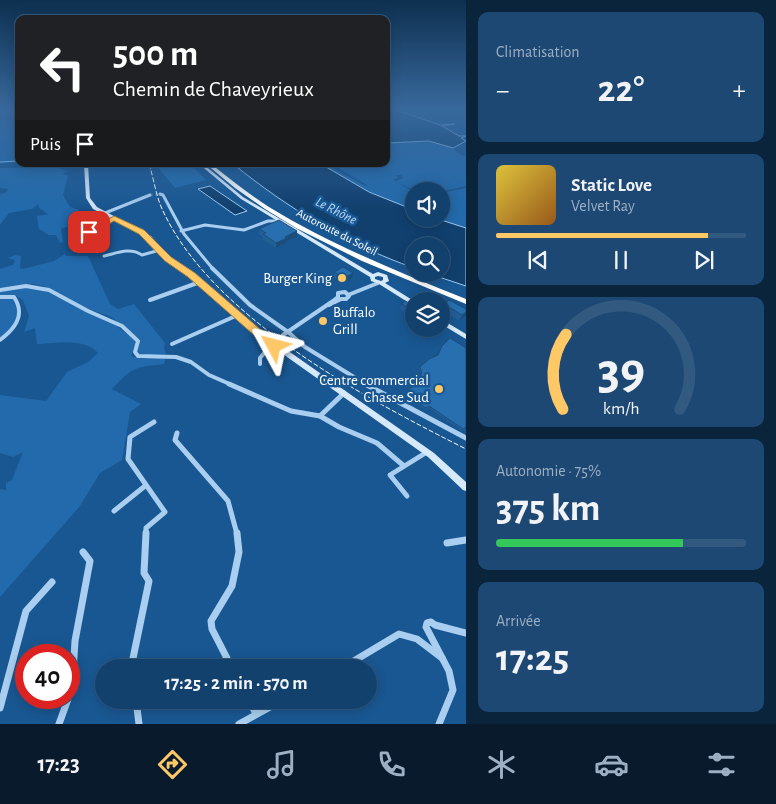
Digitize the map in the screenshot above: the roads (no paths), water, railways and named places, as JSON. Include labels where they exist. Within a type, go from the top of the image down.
[{"type":"highway","name":"Autoroute du Soleil","points":[[212,167],[251,197],[298,226],[353,254],[405,276]]},
{"type":"highway","name":"Autoroute du Soleil","points":[[218,167],[256,196],[320,233],[391,266],[466,295]]},
{"type":"highway","name":"Autoroute du Soleil","points":[[418,282],[466,302]]},
{"type":"highway","points":[[418,282],[466,308]]},
{"type":"street","points":[[86,167],[88,198],[95,208],[142,232],[168,259],[200,282],[238,315],[347,396],[427,452],[466,487]]},
{"type":"street","points":[[204,167],[232,191],[279,221],[362,269],[373,276],[379,283],[405,298]]},
{"type":"street","points":[[160,194],[163,195],[181,231],[237,293],[275,325],[288,331],[305,347],[401,406],[466,438]]},
{"type":"street","points":[[105,214],[150,195]]},
{"type":"street","points":[[268,221],[271,216]]},
{"type":"street","points":[[77,239],[114,218]]},
{"type":"street","points":[[181,231],[205,225],[244,230],[268,221],[279,221]]},
{"type":"street","points":[[104,256],[126,250],[132,250],[142,255],[160,250]]},
{"type":"street","points":[[364,286],[373,276],[385,276],[395,289],[405,296]]},
{"type":"street","points":[[284,335],[339,298],[348,298],[347,294],[364,286],[387,280]]},
{"type":"street","points":[[150,300],[200,282]]},
{"type":"street","points":[[0,290],[28,285],[41,287],[88,311],[105,316],[116,322],[138,341],[134,352],[138,356],[176,357],[191,362],[209,374],[291,411],[320,416],[335,426],[374,441],[385,448],[404,466]]},
{"type":"street","points":[[0,297],[14,297],[19,302],[21,315],[16,326],[0,340]]},
{"type":"street","points":[[172,344],[238,315]]},
{"type":"street","points":[[450,322],[466,332]]},
{"type":"street","points":[[450,327],[466,337]]},
{"type":"street","points":[[260,364],[260,358],[274,343]]},
{"type":"street","points":[[320,416],[347,396]]},
{"type":"street","points":[[133,659],[150,581],[144,573],[146,528],[165,512],[128,459],[130,437],[154,422]]},
{"type":"street","points":[[177,433],[176,440],[228,501],[236,525],[239,552],[232,586],[211,621],[212,630],[227,659]]},
{"type":"street","points":[[407,496],[390,475],[427,452]]},
{"type":"street","points":[[114,511],[146,486]]},
{"type":"street","points":[[447,543],[466,540]]},
{"type":"street","points":[[59,724],[72,688],[75,641],[90,561],[83,552]]},
{"type":"street","points":[[0,708],[26,611],[52,582]]},
{"type":"street","points":[[439,724],[453,690],[449,670],[426,627],[427,623],[431,622],[435,625],[466,633]]},
{"type":"street","points":[[357,659],[399,634],[417,639],[443,659]]},
{"type":"street","points":[[137,709],[139,724]]},
{"type":"street","points":[[254,709],[256,714]]},
{"type":"street","points":[[239,724],[266,709]]},
{"type":"water","points":[[435,143],[463,143],[453,148]]},
{"type":"water","name":"Le Rhône","points":[[237,167],[326,167],[369,192],[405,206],[405,227],[450,227],[450,223],[466,228],[466,286],[450,281],[450,237],[405,237],[405,264],[341,236],[275,195]]},
{"type":"water","points":[[210,186],[247,211],[235,215],[198,189]]},
{"type":"waterway","points":[[0,162],[15,161]]},
{"type":"tunnel","points":[[150,195],[160,194]]},
{"type":"railway","points":[[150,167],[163,211],[186,250],[217,286],[254,320],[295,351],[339,379],[426,429],[466,449]]},
{"type":"place","name":"Burger King","points":[[342,278]]},
{"type":"place","name":"Buffalo Grill","points":[[323,321]]},
{"type":"place","name":"Centre commercial Chasse Sud","points":[[439,389]]}]
